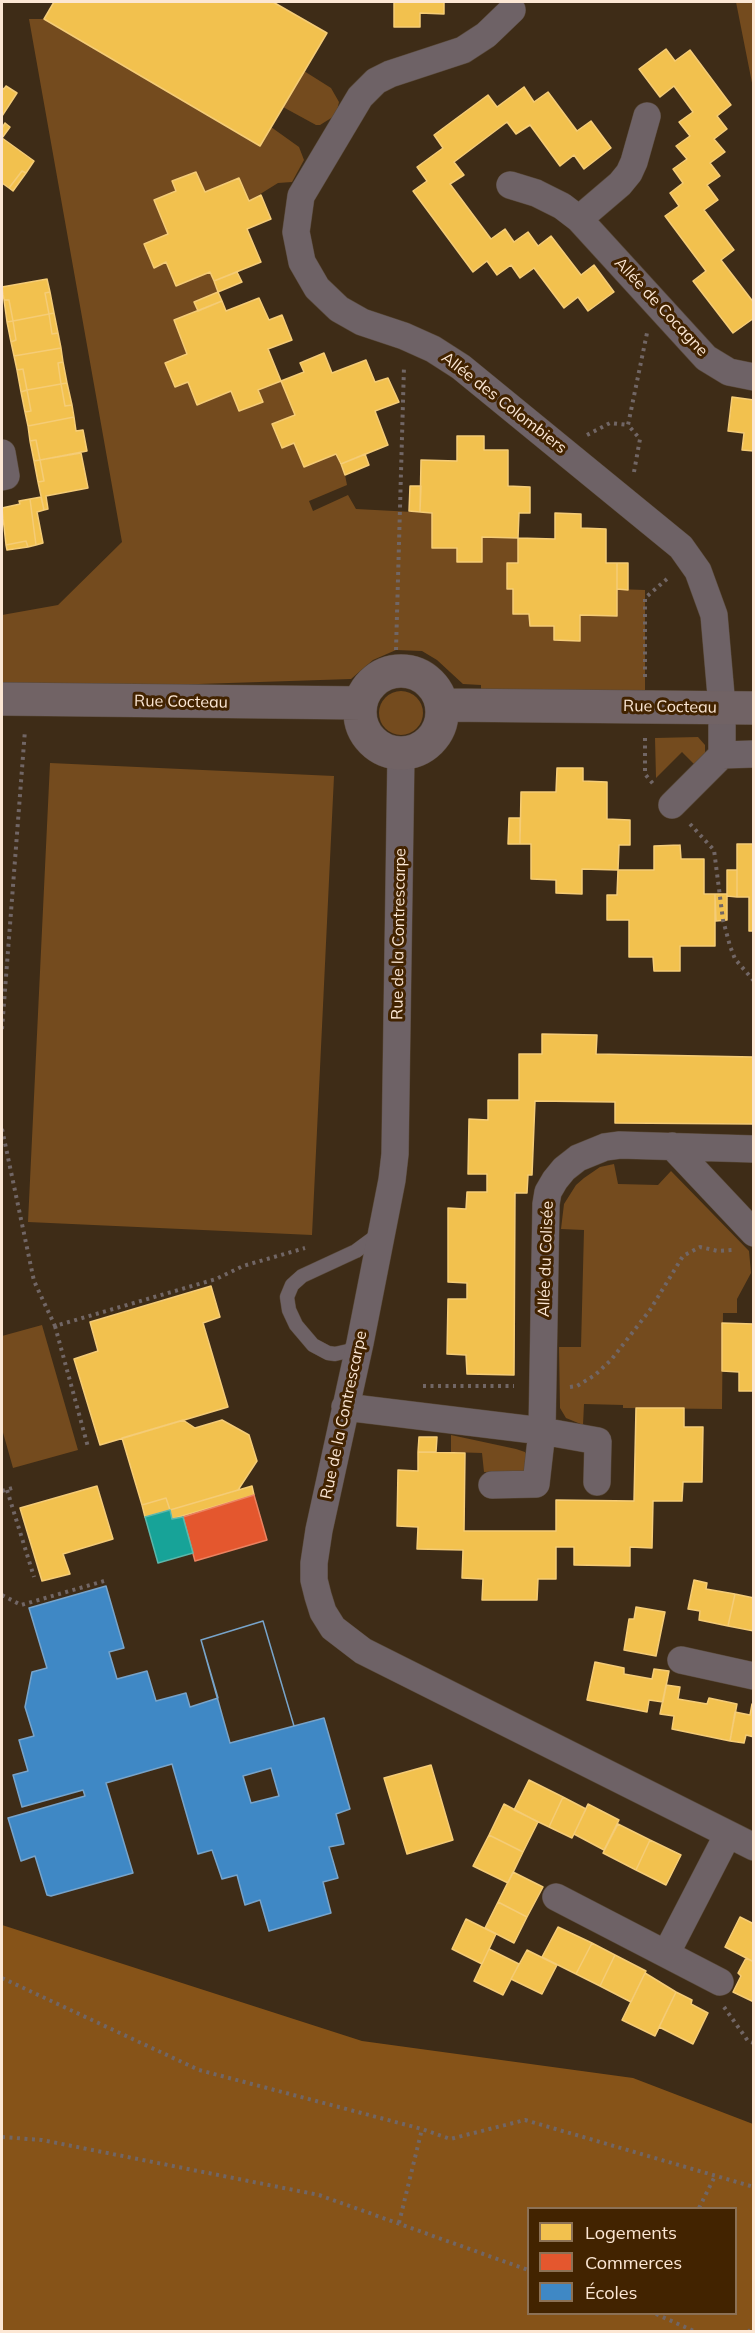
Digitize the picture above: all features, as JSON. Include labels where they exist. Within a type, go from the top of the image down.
[{"type":"street","name":"Allée des Colombiers","points":[[512,10],[486,35],[463,50],[390,74],[367,88],[301,196],[296,232],[298,248],[302,262],[317,288],[339,309],[433,349],[461,367],[670,536],[691,558],[714,615],[738,707],[722,755]]},
{"type":"street","points":[[579,219],[620,184],[629,173],[647,116]]},
{"type":"street","name":"Allée de Cocagne","points":[[510,185],[552,200],[579,219],[706,358],[729,372],[753,377]]},
{"type":"street","points":[[2,453],[6,476],[2,477]]},
{"type":"street","points":[[403,671],[415,673],[431,683],[442,705],[442,719],[433,739],[416,751],[401,753],[382,748],[367,735],[360,716],[361,703],[366,692],[379,678],[403,671]]},
{"type":"street","name":"Rue Cocteau","points":[[13,699],[361,703]]},
{"type":"street","name":"Rue Cocteau","points":[[442,705],[738,707]]},
{"type":"street","name":"Rue de la Contrescarpe","points":[[401,753],[397,1123],[393,1180],[314,1563],[314,1580],[323,1612],[333,1628],[345,1639],[379,1660],[753,1846]]},
{"type":"street","points":[[672,805],[722,755],[753,754]]},
{"type":"street","name":"Allée du Colisée","points":[[492,1485],[536,1484],[542,1431],[546,1204],[548,1192],[564,1169],[590,1152],[620,1145],[753,1149]]},
{"type":"street","points":[[672,1146],[753,1233]]},
{"type":"street","points":[[345,1407],[542,1431],[598,1441],[597,1482]]},
{"type":"street","points":[[681,1660],[753,1676]]},
{"type":"street","points":[[666,1954],[728,1834]]},
{"type":"street","points":[[556,1897],[715,1979]]},
{"type":"lane","points":[[360,1343],[348,1351],[335,1354],[313,1345],[296,1325],[289,1310],[287,1297],[292,1285],[302,1276],[356,1251],[382,1232]]},
{"type":"path","points":[[628,425],[654,300]]},
{"type":"path","points":[[396,650],[405,336]]},
{"type":"path","points":[[563,448],[610,423],[628,425],[640,440],[628,502]]},
{"type":"path","points":[[691,558],[645,598],[645,774],[714,850],[723,920],[730,946],[735,959],[753,981]]},
{"type":"path","points":[[2,1029],[25,734],[13,699]]},
{"type":"path","points":[[2,1129],[34,1281],[55,1326],[88,1447]]},
{"type":"path","points":[[412,1386],[565,1388],[577,1386],[595,1375],[611,1360],[650,1310],[683,1256],[700,1247],[718,1251],[732,1250],[753,1233]]},
{"type":"path","points":[[55,1326],[216,1279],[243,1266],[309,1247]]},
{"type":"path","points":[[16,1487],[4,1491],[34,1576]]},
{"type":"path","points":[[2,1595],[21,1605],[104,1581]]},
{"type":"path","points":[[2,1978],[199,2070],[422,2129],[450,2139],[525,2120],[753,2187]]},
{"type":"path","points":[[715,1979],[720,2000],[732,2020],[753,2043]]},
{"type":"path","points":[[399,2223],[422,2129]]},
{"type":"path","points":[[2,2137],[42,2140],[319,2195],[527,2270]]},
{"type":"path","points":[[700,2207],[716,2176]]},
{"type":"path","points":[[660,2315],[695,2331]]},
{"type":"path","points":[[748,2331],[753,2327]]},
{"type":"shaded area","points":[[736,2],[753,2],[753,88]]},
{"type":"shaded area","points":[[29,19],[44,19],[260,146],[271,127],[299,147],[304,160],[292,182],[278,183],[249,201],[239,178],[205,192],[196,172],[172,181],[176,191],[154,200],[168,234],[145,244],[154,267],[166,262],[176,286],[210,272],[218,292],[194,302],[198,311],[174,320],[187,354],[165,363],[175,387],[188,382],[197,404],[231,391],[239,411],[263,402],[258,390],[281,381],[295,415],[272,424],[281,448],[294,443],[304,467],[336,454],[345,475],[347,485],[309,501],[313,511],[348,495],[356,509],[432,513],[432,547],[457,548],[457,562],[482,562],[482,537],[518,538],[518,563],[507,563],[507,589],[513,589],[513,613],[529,614],[530,626],[554,626],[555,640],[580,641],[580,615],[617,589],[645,590],[645,691],[481,689],[481,685],[463,684],[437,660],[422,651],[396,650],[373,660],[351,679],[138,686],[2,684],[2,615],[58,605],[122,542]]},
{"type":"shaded area","points":[[304,71],[331,88],[339,102],[336,115],[320,125],[283,107]]},
{"type":"shaded area","points":[[401,691],[416,698],[423,713],[416,728],[401,735],[386,728],[379,713],[386,698]]},
{"type":"shaded area","points":[[698,737],[705,745],[705,753],[697,767],[682,752],[656,778],[655,738]]},
{"type":"shaded area","points":[[50,763],[334,776],[312,1235],[28,1222]]},
{"type":"shaded area","points":[[614,1164],[618,1184],[658,1185],[671,1171],[749,1251],[751,1273],[737,1299],[737,1313],[723,1313],[722,1409],[623,1408],[623,1405],[584,1404],[583,1425],[566,1418],[560,1408],[559,1347],[581,1347],[584,1230],[561,1229],[564,1204],[576,1185],[584,1178],[600,1167]]},
{"type":"shaded area","points":[[42,1325],[78,1450],[13,1468],[2,1429],[2,1336]]},
{"type":"shaded area","points":[[451,1435],[516,1449],[525,1452],[529,1460],[524,1471],[484,1472],[482,1453],[451,1452]]},
{"type":"shaded area","points":[[2,1925],[362,2041],[633,2078],[753,2124],[753,2331],[2,2331]]},
{"type":"building: Logements","points":[[54,2],[273,2],[327,33],[260,146],[44,19]]},
{"type":"building: Logements","points":[[394,2],[444,2],[444,14],[420,13],[420,27],[394,27]]},
{"type":"building: Logements","points":[[666,49],[675,61],[690,50],[731,105],[717,116],[727,129],[714,139],[725,152],[710,163],[720,176],[707,185],[718,200],[704,210],[734,250],[721,260],[754,303],[754,318],[733,333],[693,281],[706,271],[665,216],[679,206],[670,193],[683,183],[673,169],[687,159],[676,146],[690,136],[679,122],[693,112],[674,86],[660,97],[639,69]]},
{"type":"building: Logements","points":[[6,86],[17,93],[2,116],[2,88]]},
{"type":"building: Logements","points":[[524,87],[534,102],[548,92],[577,131],[591,121],[611,148],[584,169],[574,155],[560,166],[530,125],[516,134],[507,122],[454,162],[464,175],[450,184],[491,239],[505,229],[514,242],[528,232],[538,246],[551,236],[581,275],[594,265],[614,292],[588,311],[578,297],[564,308],[534,268],[520,278],[511,265],[497,275],[487,261],[473,272],[413,191],[427,181],[417,167],[443,148],[434,135],[488,95],[497,107]]},
{"type":"building: Logements","points":[[5,123],[10,127],[2,138],[2,128]]},
{"type":"building: Logements","points":[[2,138],[34,161],[26,173],[22,171],[9,188],[2,183]]},
{"type":"building: Logements","points":[[22,171],[26,173],[13,191],[9,188]]},
{"type":"building: Logements","points":[[196,172],[205,192],[239,178],[249,201],[261,195],[271,219],[247,229],[261,262],[214,281],[210,272],[176,286],[166,262],[154,268],[144,244],[168,234],[154,200],[176,191],[172,181]]},
{"type":"building: Logements","points":[[237,272],[242,282],[218,292],[214,281]]},
{"type":"building: Logements","points":[[47,279],[50,292],[45,293],[49,314],[13,321],[9,300],[4,300],[2,287]]},
{"type":"building: Logements","points":[[50,292],[54,313],[49,314],[45,293]]},
{"type":"building: Logements","points":[[218,292],[222,301],[198,311],[194,302]]},
{"type":"building: Logements","points":[[259,298],[269,320],[282,315],[292,340],[268,349],[281,381],[258,390],[263,402],[239,411],[231,391],[197,405],[188,382],[175,387],[165,363],[187,354],[174,320],[222,301],[226,311]]},
{"type":"building: Logements","points":[[4,300],[9,300],[13,321],[7,322]]},
{"type":"building: Logements","points":[[54,313],[58,333],[52,334],[49,314]]},
{"type":"building: Logements","points":[[49,314],[52,334],[58,333],[61,348],[14,356],[11,342],[16,340],[13,321]]},
{"type":"building: Logements","points":[[13,321],[16,340],[11,342],[7,322]]},
{"type":"building: Logements","points":[[61,348],[63,362],[58,363],[61,384],[27,390],[23,369],[17,370],[14,356]]},
{"type":"building: Logements","points":[[324,353],[332,373],[366,360],[375,382],[388,378],[399,402],[375,411],[388,445],[341,464],[336,454],[304,467],[294,443],[282,448],[272,424],[295,415],[281,381],[304,372],[300,363]]},
{"type":"building: Logements","points":[[63,362],[67,383],[61,384],[58,363]]},
{"type":"building: Logements","points":[[23,369],[27,390],[21,392],[17,370]]},
{"type":"building: Logements","points":[[67,383],[72,405],[65,406],[61,384]]},
{"type":"building: Logements","points":[[61,384],[65,406],[72,405],[74,417],[28,426],[25,412],[31,411],[27,390]]},
{"type":"building: Logements","points":[[27,390],[31,411],[25,412],[21,392]]},
{"type":"building: Logements","points":[[732,397],[754,400],[754,451],[742,450],[744,433],[728,431]]},
{"type":"building: Logements","points":[[74,417],[76,431],[83,430],[87,451],[40,460],[36,440],[30,441],[28,426]]},
{"type":"building: Logements","points":[[457,436],[484,436],[484,450],[508,450],[508,486],[530,487],[530,513],[519,513],[518,538],[482,537],[482,562],[457,562],[457,548],[432,548],[432,513],[420,512],[421,460],[457,461]]},
{"type":"building: Logements","points":[[36,440],[40,460],[34,461],[30,441]]},
{"type":"building: Logements","points":[[81,453],[88,488],[46,496],[48,509],[44,510],[38,482],[44,481],[40,460]]},
{"type":"building: Logements","points":[[365,454],[369,465],[345,475],[341,464]]},
{"type":"building: Logements","points":[[40,460],[44,481],[38,482],[34,461]]},
{"type":"building: Logements","points":[[410,486],[421,486],[420,512],[409,511]]},
{"type":"building: Logements","points":[[41,497],[44,510],[37,512],[43,543],[36,545],[30,499]]},
{"type":"building: Logements","points":[[30,499],[36,545],[28,547],[26,541],[6,545],[2,508]]},
{"type":"building: Logements","points":[[555,513],[581,514],[581,528],[606,529],[606,563],[617,563],[617,616],[580,615],[580,641],[554,640],[554,626],[530,626],[529,614],[513,614],[513,589],[507,589],[507,563],[518,563],[518,538],[555,539]]},
{"type":"building: Logements","points":[[26,541],[28,547],[7,550],[6,545]]},
{"type":"building: Logements","points":[[617,563],[628,563],[628,590],[617,589]]},
{"type":"building: Logements","points":[[557,768],[583,768],[583,781],[607,782],[607,819],[630,820],[630,845],[619,845],[618,870],[582,869],[582,894],[556,893],[556,880],[531,879],[531,844],[520,844],[521,792],[556,792]]},
{"type":"building: Logements","points":[[509,818],[520,818],[520,844],[508,844]]},
{"type":"building: Logements","points":[[737,844],[754,844],[754,931],[749,931],[749,897],[737,897]]},
{"type":"building: Logements","points":[[680,845],[681,859],[704,859],[704,894],[715,894],[715,946],[680,946],[680,971],[654,971],[653,957],[629,957],[629,920],[607,920],[607,895],[617,895],[618,870],[654,870],[654,846]]},
{"type":"building: Logements","points":[[727,870],[737,870],[737,897],[727,896]]},
{"type":"building: Logements","points":[[715,894],[727,894],[727,920],[716,921]]},
{"type":"building: Logements","points":[[542,1034],[597,1035],[596,1054],[754,1057],[754,1124],[615,1123],[615,1102],[535,1101],[532,1175],[528,1175],[527,1193],[515,1193],[514,1375],[467,1374],[466,1355],[447,1354],[448,1299],[467,1299],[467,1283],[448,1282],[448,1208],[466,1209],[467,1192],[487,1192],[487,1174],[468,1174],[469,1119],[488,1120],[488,1100],[519,1100],[519,1054],[542,1054]]},
{"type":"building: Logements","points":[[211,1286],[220,1317],[203,1323],[228,1407],[100,1445],[74,1359],[98,1351],[90,1322]]},
{"type":"building: Logements","points":[[722,1323],[754,1324],[754,1391],[739,1391],[739,1372],[722,1371]]},
{"type":"building: Logements","points":[[636,1408],[684,1408],[684,1427],[703,1427],[702,1482],[683,1482],[682,1501],[653,1501],[652,1548],[630,1547],[630,1566],[574,1565],[574,1547],[556,1547],[556,1579],[538,1579],[537,1600],[482,1600],[483,1579],[462,1578],[463,1550],[417,1549],[418,1527],[397,1526],[398,1470],[418,1471],[418,1452],[465,1453],[464,1531],[556,1531],[556,1500],[634,1501]]},
{"type":"building: Logements","points":[[183,1420],[195,1428],[222,1420],[249,1435],[257,1461],[238,1490],[170,1510],[166,1498],[142,1505],[122,1438]]},
{"type":"building: Logements","points":[[419,1437],[437,1437],[436,1452],[418,1452]]},
{"type":"building: Logements","points":[[97,1486],[113,1539],[63,1554],[70,1574],[42,1581],[20,1508]]},
{"type":"building: Logements","points":[[252,1486],[254,1495],[172,1519],[170,1510]]},
{"type":"building: Logements","points":[[166,1498],[170,1510],[145,1517],[142,1505]]},
{"type":"building: Logements","points":[[694,1580],[707,1583],[706,1589],[735,1594],[728,1626],[699,1620],[700,1611],[688,1609]]},
{"type":"building: Logements","points":[[735,1594],[754,1598],[754,1631],[728,1626]]},
{"type":"building: Logements","points":[[636,1607],[665,1612],[656,1656],[624,1650],[629,1619],[634,1619]]},
{"type":"building: Logements","points":[[595,1662],[624,1668],[624,1674],[652,1679],[654,1669],[669,1671],[663,1702],[649,1700],[647,1712],[587,1700]]},
{"type":"building: Logements","points":[[666,1685],[680,1687],[678,1699],[707,1704],[709,1698],[737,1704],[730,1741],[672,1729],[674,1716],[660,1714]]},
{"type":"building: Logements","points":[[752,1704],[754,1705],[754,1737],[746,1735],[744,1743],[730,1741],[735,1712],[750,1715]]},
{"type":"building: Logements","points":[[431,1765],[453,1840],[407,1854],[384,1778]]},
{"type":"building: Logements","points":[[529,1780],[563,1797],[549,1827],[514,1810]]},
{"type":"building: Logements","points":[[563,1797],[586,1809],[572,1838],[549,1827]]},
{"type":"building: Logements","points":[[504,1804],[538,1822],[523,1852],[489,1835]]},
{"type":"building: Logements","points":[[588,1804],[619,1820],[604,1850],[574,1834]]},
{"type":"building: Logements","points":[[618,1824],[650,1840],[636,1870],[603,1853]]},
{"type":"building: Logements","points":[[489,1835],[523,1852],[508,1883],[473,1866]]},
{"type":"building: Logements","points":[[650,1840],[681,1855],[666,1885],[636,1870]]},
{"type":"building: Logements","points":[[513,1872],[543,1887],[527,1917],[498,1902]]},
{"type":"building: Logements","points":[[498,1902],[527,1917],[514,1943],[485,1928]]},
{"type":"building: Logements","points":[[740,1917],[754,1924],[754,1962],[725,1947]]},
{"type":"building: Logements","points":[[466,1919],[496,1934],[482,1964],[452,1949]]},
{"type":"building: Logements","points":[[558,1927],[592,1943],[576,1974],[542,1957]]},
{"type":"building: Logements","points":[[592,1943],[615,1955],[600,1986],[576,1974]]},
{"type":"building: Logements","points":[[489,1949],[519,1964],[503,1995],[474,1981]]},
{"type":"building: Logements","points":[[527,1950],[557,1965],[542,1994],[511,1979]]},
{"type":"building: Logements","points":[[615,1955],[646,1971],[631,2002],[600,1986]]},
{"type":"building: Logements","points":[[746,1958],[754,1962],[754,2002],[733,1992],[741,1976],[738,1973]]},
{"type":"building: Logements","points":[[645,1973],[676,1992],[655,2036],[622,2020]]},
{"type":"building: Logements","points":[[676,1992],[692,2000],[691,2004],[708,2013],[693,2044],[659,2027]]},
{"type":"building: Commerces","points":[[254,1495],[267,1540],[195,1561],[183,1517]]},
{"type":"building: Écoles","points":[[106,1586],[124,1648],[109,1652],[117,1679],[147,1671],[156,1701],[186,1693],[190,1707],[218,1698],[201,1640],[263,1621],[294,1726],[324,1718],[350,1809],[336,1814],[344,1844],[329,1847],[338,1878],[323,1882],[331,1913],[269,1931],[260,1900],[245,1905],[237,1875],[222,1879],[212,1850],[198,1854],[172,1764],[106,1783],[133,1873],[51,1896],[47,1895],[35,1856],[21,1861],[8,1818],[85,1796],[83,1790],[22,1807],[13,1775],[28,1771],[19,1740],[34,1736],[25,1707],[32,1672],[47,1668],[29,1608]],"holes":[[[271,1768],[279,1796],[251,1803],[243,1776]]]},
{"type":"building: Écoles","points":[[263,1621],[294,1726],[230,1743],[201,1640]]},
{"type":"building: Public","points":[[170,1510],[172,1519],[183,1517],[193,1553],[158,1563],[145,1517]]}]
